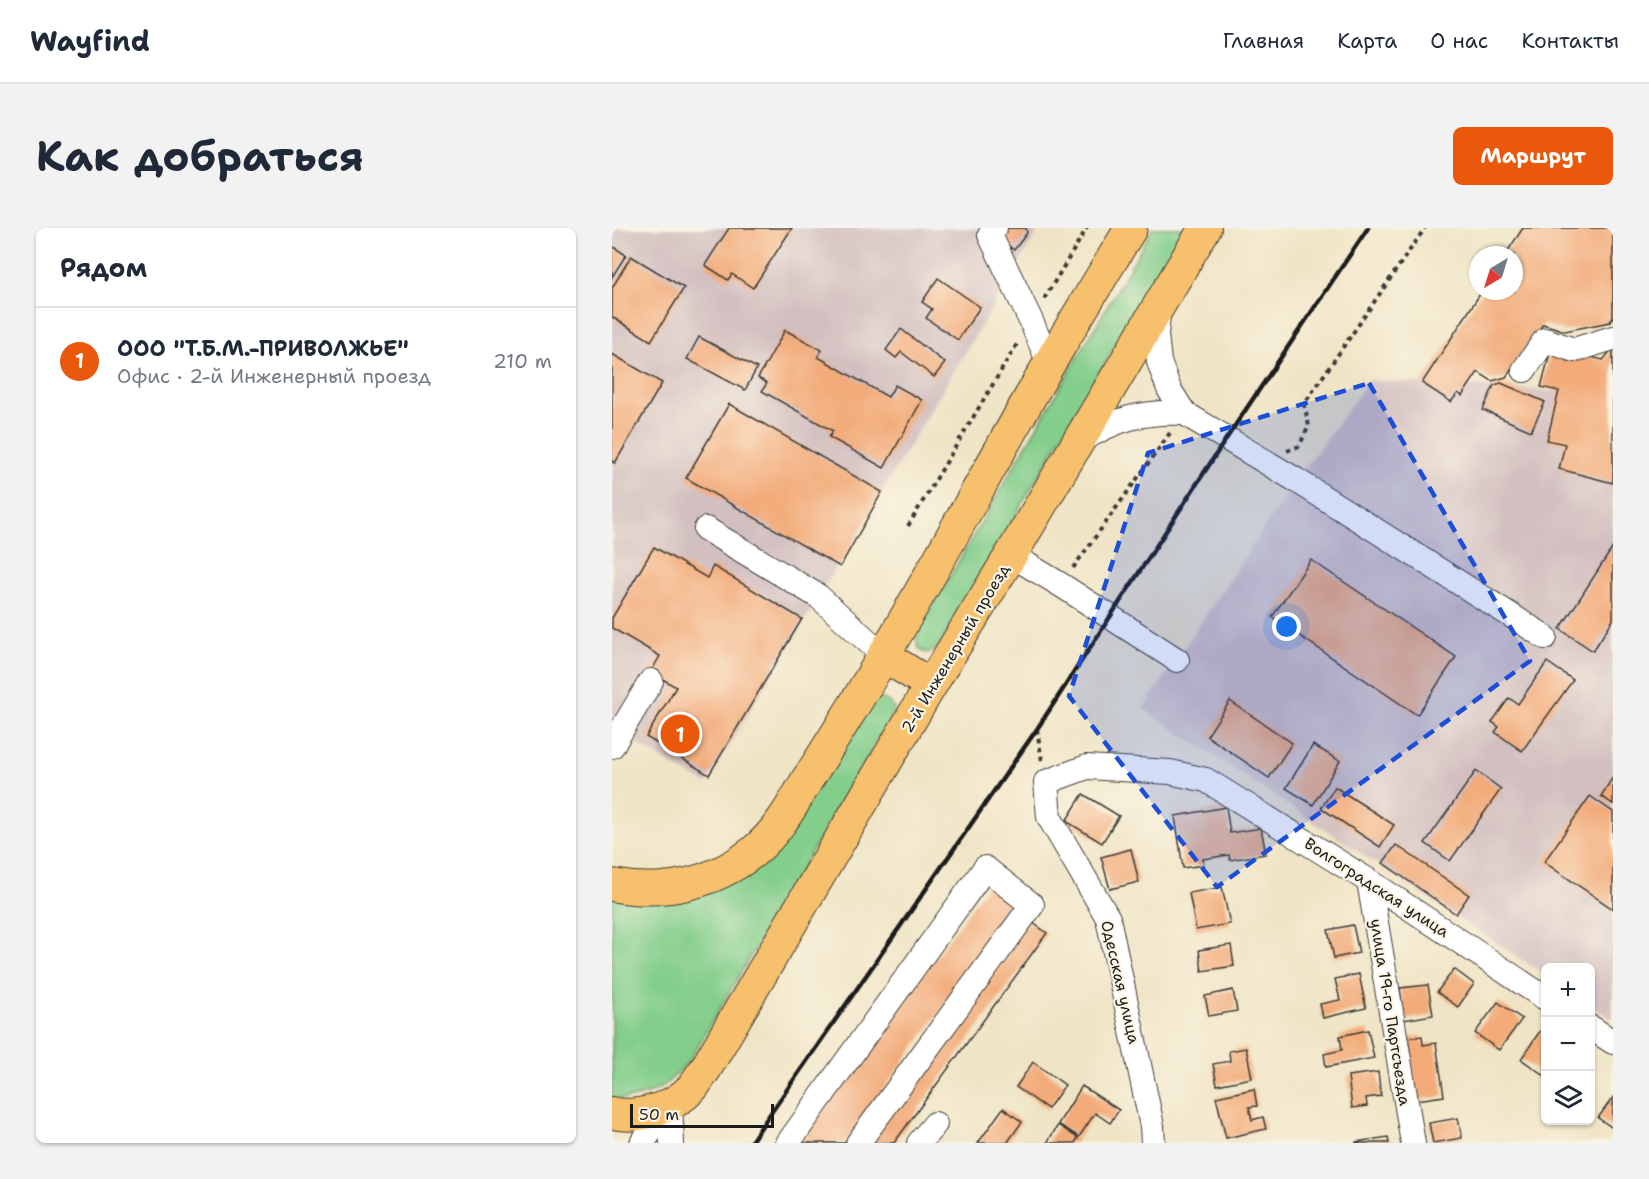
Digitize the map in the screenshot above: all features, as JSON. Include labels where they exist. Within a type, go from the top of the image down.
[{"type":"main road","points":[[612,885],[643,890],[660,889],[710,878],[753,851],[777,827],[884,656],[1050,363],[1131,228]]},
{"type":"main road","name":"2-й Инженерный проезд","points":[[670,1105],[691,1089],[706,1068],[931,685],[1205,228]]},
{"type":"main road","points":[[884,656],[931,685]]},
{"type":"main road","points":[[612,1113],[619,1115],[645,1113],[670,1105]]},
{"type":"street","points":[[995,228],[990,235],[1050,363]]},
{"type":"street","points":[[1159,305],[1156,334],[1159,362],[1169,389],[1184,413],[1545,637]]},
{"type":"street","points":[[1524,370],[1545,340],[1574,350],[1613,338]]},
{"type":"street","points":[[1077,444],[1106,426],[1139,415],[1162,412],[1184,413]]},
{"type":"street","points":[[706,529],[818,596],[884,656]]},
{"type":"street","points":[[1011,555],[1177,660]]},
{"type":"street","points":[[612,746],[651,681]]},
{"type":"street","name":"Волгоградская улица","points":[[1046,782],[1087,767],[1170,772],[1206,780],[1369,881],[1541,995]]},
{"type":"street","name":"Одесская улица","points":[[1046,782],[1049,817],[1108,918],[1152,1126],[1153,1143]]},
{"type":"street","points":[[788,1143],[985,868],[1032,905],[858,1143]]},
{"type":"street","name":"улица 19-го Партсъезда","points":[[1369,881],[1413,1143]]},
{"type":"street","points":[[1595,1031],[1613,1042]]},
{"type":"street","points":[[642,1143],[670,1105]]},
{"type":"street","points":[[670,1105],[672,1143]]},
{"type":"street","points":[[919,1143],[935,1124]]},
{"type":"path","points":[[908,526],[1087,228]]},
{"type":"path","points":[[1263,460],[1299,446],[1309,426],[1304,404],[1425,228]]},
{"type":"path","points":[[1061,585],[1184,413]]},
{"type":"path","points":[[1037,729],[1046,782]]},
{"type":"highlighted area","points":[[1369,383],[1530,661],[1217,887],[1069,696],[1148,453]]},
{"type":"shaded area","points":[[612,228],[1040,228],[706,784],[612,730]]},
{"type":"shaded area","points":[[1369,380],[1613,395],[1613,1020],[1595,1008],[1595,963],[1541,963],[1541,972],[1143,709],[1296,480]]},
{"type":"green space","points":[[1153,228],[1184,228],[940,644],[930,652],[922,651],[917,643],[918,631]]},
{"type":"green space","points":[[878,697],[888,701],[894,709],[890,718],[691,1058],[674,1077],[657,1090],[638,1097],[612,1100],[612,898],[700,896]]},
{"type":"building","points":[[729,228],[792,228],[753,288],[732,274],[728,280],[705,265]]},
{"type":"building","points":[[995,228],[1026,228],[1027,233],[1014,250],[999,238]]},
{"type":"building","points":[[1523,228],[1613,228],[1613,317],[1610,322],[1565,331],[1543,324],[1506,377],[1492,381],[1478,372],[1462,396],[1458,393],[1451,402],[1422,383],[1476,300],[1523,300],[1523,246],[1511,246]]},
{"type":"building","points":[[612,246],[626,255],[612,277]]},
{"type":"building","points":[[631,256],[684,288],[651,341],[612,317],[612,288]]},
{"type":"building","points":[[938,278],[980,307],[958,340],[926,318],[932,309],[922,302]]},
{"type":"building","points":[[901,329],[945,363],[934,377],[901,352],[896,358],[886,350]]},
{"type":"building","points":[[785,330],[822,350],[818,357],[888,397],[895,385],[922,400],[884,468],[829,437],[833,431],[762,391],[767,383],[758,378]]},
{"type":"building","points":[[699,337],[757,368],[745,390],[687,359]]},
{"type":"building","points":[[1613,348],[1613,483],[1559,469],[1565,444],[1547,440],[1559,391],[1541,387],[1550,353],[1562,350],[1603,360]]},
{"type":"building","points":[[612,354],[662,383],[615,463],[612,462]]},
{"type":"building","points":[[1501,383],[1545,402],[1531,431],[1483,410],[1494,385]]},
{"type":"building","points":[[729,404],[882,492],[840,567],[686,478]]},
{"type":"building","points":[[654,547],[707,578],[713,566],[802,619],[709,775],[646,737],[676,687],[651,672],[660,656],[612,628],[612,618]]},
{"type":"building","points":[[1613,547],[1613,620],[1593,651],[1560,629]]},
{"type":"building","points":[[1311,560],[1456,657],[1417,715],[1272,617]]},
{"type":"building","points":[[1547,662],[1573,680],[1522,751],[1495,732],[1499,727],[1492,722],[1509,698],[1518,704]]},
{"type":"building","points":[[1230,701],[1292,743],[1269,778],[1207,736]]},
{"type":"building","points":[[1313,745],[1340,761],[1313,805],[1286,788]]},
{"type":"building","points":[[1476,771],[1501,789],[1450,861],[1425,843]]},
{"type":"building","points":[[1613,777],[1613,804],[1601,796]]},
{"type":"building","points":[[1335,787],[1394,825],[1380,847],[1321,808]]},
{"type":"building","points":[[1083,794],[1119,816],[1102,843],[1066,821]]},
{"type":"building","points":[[1590,796],[1613,812],[1613,909],[1544,862]]},
{"type":"building","points":[[1226,807],[1230,833],[1261,828],[1266,854],[1230,860],[1229,855],[1203,859],[1204,865],[1183,868],[1175,816]]},
{"type":"building","points":[[1396,845],[1469,895],[1456,914],[1383,863]]},
{"type":"building","points":[[1131,849],[1139,882],[1110,889],[1101,857]]},
{"type":"building","points":[[993,878],[1022,900],[844,1143],[800,1143]]},
{"type":"building","points":[[1222,887],[1230,924],[1196,930],[1189,893]]},
{"type":"building","points":[[1029,920],[1047,933],[894,1143],[867,1143]]},
{"type":"building","points":[[1353,925],[1359,953],[1334,958],[1328,930]]},
{"type":"building","points":[[1231,945],[1234,966],[1202,971],[1199,950]]},
{"type":"building","points":[[1454,969],[1474,984],[1458,1007],[1437,992]]},
{"type":"building","points":[[1359,974],[1366,1008],[1323,1018],[1320,1004],[1340,1000],[1335,979]]},
{"type":"building","points":[[1428,985],[1433,1015],[1404,1020],[1400,988]]},
{"type":"building","points":[[1233,990],[1237,1011],[1209,1016],[1205,996]]},
{"type":"building","points":[[1498,1002],[1522,1019],[1499,1050],[1475,1033]]},
{"type":"building","points":[[1368,1030],[1374,1058],[1326,1067],[1324,1054],[1342,1050],[1340,1036]]},
{"type":"building","points":[[1540,1031],[1541,1032],[1541,1073],[1521,1059]]},
{"type":"building","points":[[1422,1036],[1423,1045],[1436,1043],[1444,1096],[1417,1100],[1408,1038]]},
{"type":"building","points":[[1246,1048],[1252,1078],[1217,1085],[1213,1064],[1230,1061],[1229,1051]]},
{"type":"building","points":[[1033,1062],[1065,1085],[1048,1109],[1016,1087]]},
{"type":"building","points":[[1378,1072],[1381,1096],[1366,1098],[1367,1106],[1352,1108],[1348,1076]]},
{"type":"building","points":[[1082,1086],[1119,1110],[1110,1123],[1095,1113],[1079,1137],[1058,1124]]},
{"type":"building","points":[[1254,1089],[1257,1106],[1249,1107],[1252,1120],[1263,1117],[1266,1129],[1226,1138],[1216,1097]]},
{"type":"building","points":[[1613,1097],[1613,1128],[1598,1118]]},
{"type":"building","points":[[1003,1108],[1022,1122],[1007,1143],[978,1143]]},
{"type":"building","points":[[1458,1118],[1462,1138],[1433,1143],[1429,1123]]},
{"type":"building","points":[[1058,1125],[1078,1138],[1075,1143],[1047,1143]]},
{"type":"building","points":[[1388,1137],[1389,1143],[1356,1143],[1356,1142]]},
{"type":"railway","points":[[750,1143],[1037,729],[1226,439],[1368,228]]},
{"type":"place","name":"ООО \"Т.Б.М.-ПРИВОЛЖЬЕ\"","points":[[680,734]]}]
